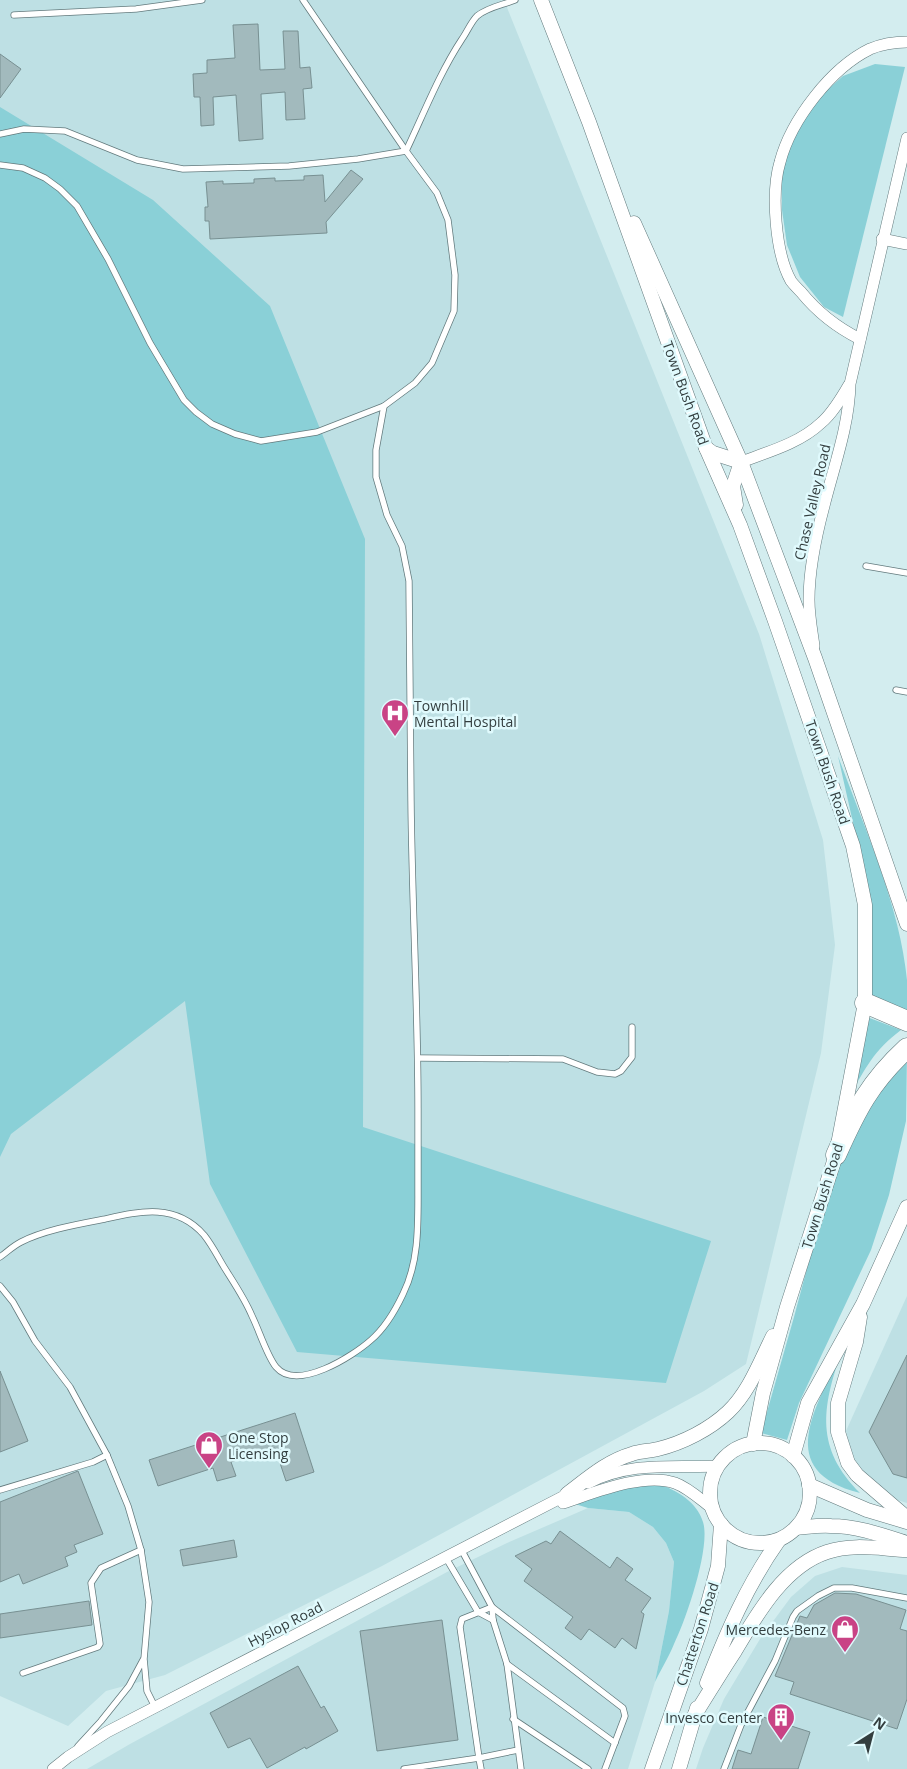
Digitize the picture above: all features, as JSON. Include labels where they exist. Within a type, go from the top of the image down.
[{"type":"highway","points":[[866,1003],[907,1021]]},
{"type":"highway","points":[[836,1155],[863,1099],[890,1063],[907,1048]]},
{"type":"street","name":"Town Bush Road","points":[[541,0],[588,122],[706,448],[740,525],[853,846],[865,905],[866,1003],[857,1052],[846,1096],[836,1155],[787,1307],[763,1392],[753,1444]]},
{"type":"street","points":[[860,339],[828,320],[791,281],[783,259],[775,209],[779,163],[790,135],[806,108],[833,77],[854,58],[871,48],[885,44],[907,42]]},
{"type":"street","name":"Town Bush Road","points":[[588,122],[741,462],[816,658],[907,924]]},
{"type":"street","name":"Chase Valley Road","points":[[816,658],[809,602],[810,579],[823,508],[848,415],[850,384],[882,239],[907,138]]},
{"type":"street","points":[[882,239],[907,244]]},
{"type":"street","name":"Chase Valley Road","points":[[741,462],[792,442],[813,430],[828,417],[850,384]]},
{"type":"street","points":[[706,448],[713,454],[741,462],[733,486],[740,525]]},
{"type":"street","points":[[793,1456],[808,1402],[863,1304],[907,1207]]},
{"type":"street","points":[[863,1304],[856,1342],[838,1403],[838,1432],[848,1463],[857,1475],[907,1518]]},
{"type":"street","points":[[567,1494],[598,1470],[631,1454],[659,1449],[686,1440],[708,1427],[729,1411],[746,1389],[787,1307]]},
{"type":"street","points":[[753,1444],[774,1446],[793,1456],[806,1474],[809,1485],[810,1497],[803,1519],[796,1528],[779,1540],[767,1543],[754,1543],[736,1536],[721,1524],[713,1509],[710,1498],[710,1487],[718,1466],[733,1451],[753,1444]]},
{"type":"street","name":"Hyslop Road","points":[[53,1769],[107,1732],[605,1475],[640,1467],[718,1466]]},
{"type":"street","name":"Hyslop Road","points":[[535,1512],[593,1493],[646,1480],[664,1480],[676,1483],[713,1509]]},
{"type":"street","points":[[809,1485],[867,1510],[907,1522]]},
{"type":"street","name":"Chatterton Road","points":[[652,1769],[706,1611],[718,1566],[721,1524]]},
{"type":"street","points":[[796,1528],[846,1527],[874,1532],[907,1543]]},
{"type":"street","name":"Chatterton Road","points":[[679,1769],[694,1716],[722,1644],[755,1576],[779,1540]]},
{"type":"street","points":[[694,1716],[768,1598],[790,1575],[809,1560],[826,1552],[842,1548],[860,1547],[907,1550]]},
{"type":"lane","points":[[14,14],[136,9],[202,0]]},
{"type":"lane","points":[[0,166],[23,168],[45,178],[60,189],[77,206],[108,259],[150,344],[179,392],[196,412],[212,424],[234,434],[261,441],[318,432],[384,406],[415,383],[432,363],[454,311],[455,275],[448,220],[437,193],[406,151],[303,0]]},
{"type":"lane","points":[[406,151],[450,57],[477,16],[496,5],[515,0]]},
{"type":"lane","points":[[0,134],[24,129],[65,131],[137,160],[183,169],[289,166],[358,160],[406,151]]},
{"type":"lane","points":[[0,1257],[20,1242],[38,1235],[138,1212],[154,1211],[167,1213],[194,1226],[205,1236],[248,1307],[277,1368],[287,1375],[296,1376],[310,1375],[347,1357],[372,1339],[385,1325],[409,1283],[415,1262],[418,1224],[418,1058],[411,801],[409,581],[402,546],[387,515],[376,477],[376,450],[384,406]]},
{"type":"lane","points":[[866,566],[907,573]]},
{"type":"lane","points":[[896,690],[907,692]]},
{"type":"lane","points":[[418,1058],[563,1059],[597,1072],[615,1074],[627,1065],[632,1057],[632,1027]]},
{"type":"lane","points":[[0,1286],[13,1302],[35,1341],[70,1387],[108,1455],[128,1506],[141,1550],[149,1602],[144,1659],[147,1690],[155,1707]]},
{"type":"lane","points":[[0,1490],[93,1462],[108,1455]]},
{"type":"lane","points":[[461,1549],[492,1607],[493,1620],[507,1664],[521,1769]]},
{"type":"lane","points":[[22,1673],[98,1647],[100,1644],[91,1583],[101,1568],[141,1550]]},
{"type":"lane","points":[[446,1558],[478,1612],[493,1620]]},
{"type":"lane","points":[[724,1769],[741,1725],[775,1661],[797,1611],[834,1588],[852,1588],[907,1598]]},
{"type":"lane","points":[[481,1769],[460,1627],[462,1620],[492,1607]]},
{"type":"lane","points":[[492,1607],[622,1706],[625,1716],[605,1769]]},
{"type":"lane","points":[[68,1757],[101,1721],[129,1686],[144,1659]]},
{"type":"lane","points":[[507,1664],[615,1743]]},
{"type":"lane","points":[[513,1719],[588,1769]]},
{"type":"lane","points":[[404,1769],[518,1750]]},
{"type":"shaded area","name":"Townhill Mental Hospital","points":[[0,0],[504,0],[759,634],[823,840],[835,945],[821,1053],[746,1364],[704,1391],[382,1566],[165,1675],[106,1691],[68,1726],[0,1696]]},
{"type":"shaded area","points":[[875,64],[905,67],[843,317],[824,307],[800,277],[787,245],[782,210],[782,169],[789,140],[807,108],[843,76]]},
{"type":"shaded area","points":[[0,107],[153,200],[270,306],[365,539],[363,1127],[711,1241],[666,1383],[297,1352],[210,1184],[185,1001],[11,1134],[0,1157]]},
{"type":"shaded area","points":[[838,756],[880,867],[897,924],[907,980],[907,1015],[874,999],[869,992],[872,962],[865,876]]},
{"type":"shaded area","points":[[867,1017],[901,1030],[883,1045],[849,1097]]},
{"type":"shaded area","points":[[907,1051],[906,1121],[889,1195],[871,1250],[799,1403],[787,1440],[761,1433],[820,1220],[855,1114]]},
{"type":"shaded area","points":[[907,1296],[907,1503],[897,1500],[880,1489],[858,1467],[851,1455],[846,1431]]},
{"type":"shaded area","points":[[841,1353],[830,1392],[826,1427],[835,1460],[845,1476],[860,1493],[833,1483],[817,1470],[809,1454],[808,1435],[813,1416]]},
{"type":"shaded area","points":[[658,1484],[679,1493],[696,1508],[703,1522],[705,1533],[701,1565],[691,1601],[672,1649],[655,1682],[669,1611],[674,1562],[666,1543],[653,1527],[629,1512],[588,1508],[575,1504],[613,1488]]},
{"type":"shaded area","points":[[588,1508],[629,1512],[653,1527],[666,1543],[674,1562],[669,1611],[655,1682],[628,1769],[87,1769],[447,1572],[507,1543]]},
{"type":"shaded area","points":[[842,1567],[907,1575],[907,1769],[696,1769],[724,1699],[760,1639],[791,1597],[815,1576]]},
{"type":"building","points":[[258,24],[260,70],[285,69],[283,31],[298,31],[300,68],[310,67],[312,88],[303,89],[305,119],[286,120],[285,92],[261,94],[263,139],[239,141],[236,95],[213,97],[214,125],[201,126],[200,97],[194,97],[193,74],[207,73],[207,60],[235,58],[233,25]]},
{"type":"building","points":[[0,54],[21,69],[0,98]]},
{"type":"building","points":[[351,170],[363,179],[326,222],[327,233],[210,239],[209,221],[205,221],[205,207],[208,207],[206,182],[223,181],[223,184],[254,183],[254,179],[275,178],[275,181],[304,180],[304,176],[323,175],[325,202]]},
{"type":"building","points":[[907,1355],[907,1478],[893,1474],[869,1432]]},
{"type":"building","points":[[0,1371],[28,1441],[0,1452]]},
{"type":"building","points":[[295,1413],[314,1472],[286,1481],[275,1448],[231,1462],[236,1476],[217,1481],[213,1468],[158,1486],[149,1460]]},
{"type":"building","points":[[78,1471],[103,1534],[74,1545],[77,1552],[65,1557],[68,1566],[23,1584],[19,1574],[0,1582],[0,1502]]},
{"type":"building","points":[[560,1531],[610,1568],[617,1557],[633,1569],[625,1580],[651,1598],[641,1612],[644,1614],[636,1649],[622,1638],[615,1648],[589,1629],[581,1640],[565,1628],[573,1617],[524,1581],[532,1569],[515,1556],[546,1541],[551,1544]]},
{"type":"building","points":[[234,1540],[237,1557],[183,1566],[180,1550]]},
{"type":"building","name":"Mercedes-Benz","points":[[835,1593],[856,1594],[906,1610],[900,1629],[907,1631],[907,1699],[897,1729],[790,1694],[794,1682],[775,1676],[800,1616],[807,1618],[814,1605]]},
{"type":"building","points":[[89,1601],[92,1625],[0,1638],[0,1614]]},
{"type":"building","points":[[442,1620],[458,1740],[377,1751],[360,1631]]},
{"type":"building","points":[[298,1666],[321,1708],[324,1706],[338,1731],[267,1768],[250,1738],[228,1748],[210,1713]]},
{"type":"building","name":"Invesco Center","points":[[763,1717],[810,1732],[798,1769],[732,1769],[738,1750],[751,1754]]},
{"type":"place","name":"Townhill Mental Hospital","points":[[395,737]]},
{"type":"place","name":"One Stop Licensing","points":[[209,1469]]},
{"type":"place","name":"Mercedes-Benz","points":[[845,1653]]},
{"type":"place","name":"Invesco Center","points":[[781,1741]]}]
